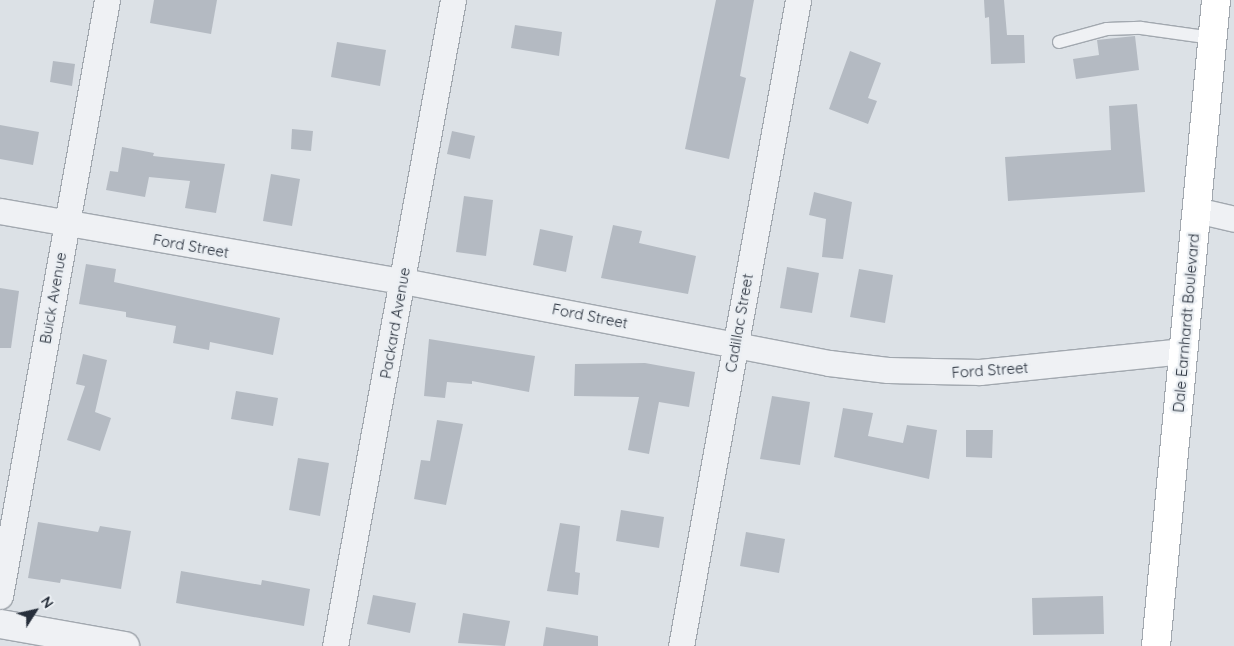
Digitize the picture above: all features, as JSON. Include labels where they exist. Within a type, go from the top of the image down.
[{"type":"main road","name":"Dale Earnhardt Boulevard","points":[[1156,646],[1216,0]]},
{"type":"street","name":"Buick Avenue","points":[[0,596],[107,0]]},
{"type":"street","name":"Packard Avenue","points":[[335,646],[453,0]]},
{"type":"street","name":"Cadillac Street","points":[[682,646],[798,0]]},
{"type":"street","points":[[1196,210],[1234,220]]},
{"type":"street","name":"Ford Street","points":[[0,211],[403,281],[829,363],[950,373],[1183,350]]},
{"type":"street","points":[[0,624],[124,646]]},
{"type":"lane","points":[[1059,42],[1107,29],[1141,28],[1212,38]]},
{"type":"building","points":[[154,0],[217,0],[211,34],[150,23]]},
{"type":"building","points":[[716,0],[754,0],[740,76],[746,78],[729,159],[685,149]]},
{"type":"building","points":[[984,0],[1004,0],[1007,35],[1024,35],[1025,63],[991,64],[989,17],[985,18]]},
{"type":"building","points":[[515,25],[562,32],[559,56],[511,48]]},
{"type":"building","points":[[1135,36],[1139,70],[1076,79],[1073,59],[1099,55],[1097,40]]},
{"type":"building","points":[[337,42],[386,50],[380,86],[331,77]]},
{"type":"building","points":[[850,51],[881,63],[868,98],[877,101],[868,124],[829,109]]},
{"type":"building","points":[[53,61],[75,64],[72,86],[50,82]]},
{"type":"building","points":[[1137,104],[1145,192],[1008,201],[1005,157],[1111,150],[1109,106]]},
{"type":"building","points":[[0,125],[39,132],[33,165],[0,159]]},
{"type":"building","points":[[292,129],[313,131],[311,151],[291,149]]},
{"type":"building","points":[[452,131],[475,136],[470,159],[447,154]]},
{"type":"building","points":[[122,147],[154,153],[153,156],[225,164],[216,213],[185,208],[190,181],[149,177],[145,197],[106,190],[110,171],[118,172]]},
{"type":"building","points":[[271,174],[300,179],[292,226],[263,221]]},
{"type":"building","points":[[814,192],[852,202],[843,259],[822,257],[826,219],[809,215]]},
{"type":"building","points":[[464,196],[493,200],[486,256],[456,252]]},
{"type":"building","points":[[613,225],[642,231],[639,243],[696,256],[688,294],[601,278]]},
{"type":"building","points":[[540,229],[573,236],[566,272],[533,265]]},
{"type":"building","points":[[86,264],[116,269],[114,282],[280,318],[273,355],[210,342],[209,350],[173,343],[176,326],[126,317],[126,312],[79,304]]},
{"type":"building","points":[[787,267],[819,273],[812,313],[780,308]]},
{"type":"building","points":[[859,269],[893,275],[885,323],[850,317]]},
{"type":"building","points":[[0,288],[19,291],[11,348],[0,348]]},
{"type":"building","points":[[429,339],[535,356],[529,392],[472,381],[472,384],[447,382],[445,398],[424,396]]},
{"type":"building","points":[[83,354],[107,360],[95,412],[111,418],[100,451],[67,440],[85,386],[76,384]]},
{"type":"building","points":[[645,363],[695,372],[689,407],[659,402],[649,454],[628,450],[639,397],[574,396],[575,364]]},
{"type":"building","points":[[236,391],[278,398],[273,426],[231,419]]},
{"type":"building","points":[[772,396],[810,402],[800,465],[760,459]]},
{"type":"building","points":[[843,408],[873,413],[868,436],[903,443],[907,425],[937,430],[929,479],[834,457]]},
{"type":"building","points":[[437,420],[463,424],[446,505],[414,499],[421,460],[430,461]]},
{"type":"building","points":[[966,430],[993,430],[992,458],[966,457]]},
{"type":"building","points":[[298,458],[329,463],[320,516],[289,510]]},
{"type":"building","points":[[621,510],[664,517],[659,548],[616,541]]},
{"type":"building","points":[[38,522],[98,532],[100,526],[131,531],[121,589],[61,579],[60,583],[28,578]]},
{"type":"building","points":[[560,523],[580,526],[575,572],[580,573],[578,595],[547,591]]},
{"type":"building","points":[[746,532],[785,539],[779,573],[740,566]]},
{"type":"building","points":[[181,571],[261,585],[262,580],[310,589],[304,626],[176,603]]},
{"type":"building","points":[[373,595],[416,603],[410,633],[367,624]]},
{"type":"building","points":[[1103,596],[1104,634],[1033,635],[1032,598]]},
{"type":"building","points":[[463,613],[510,621],[505,646],[458,643]]},
{"type":"building","points":[[546,627],[598,636],[598,646],[543,646]]}]
